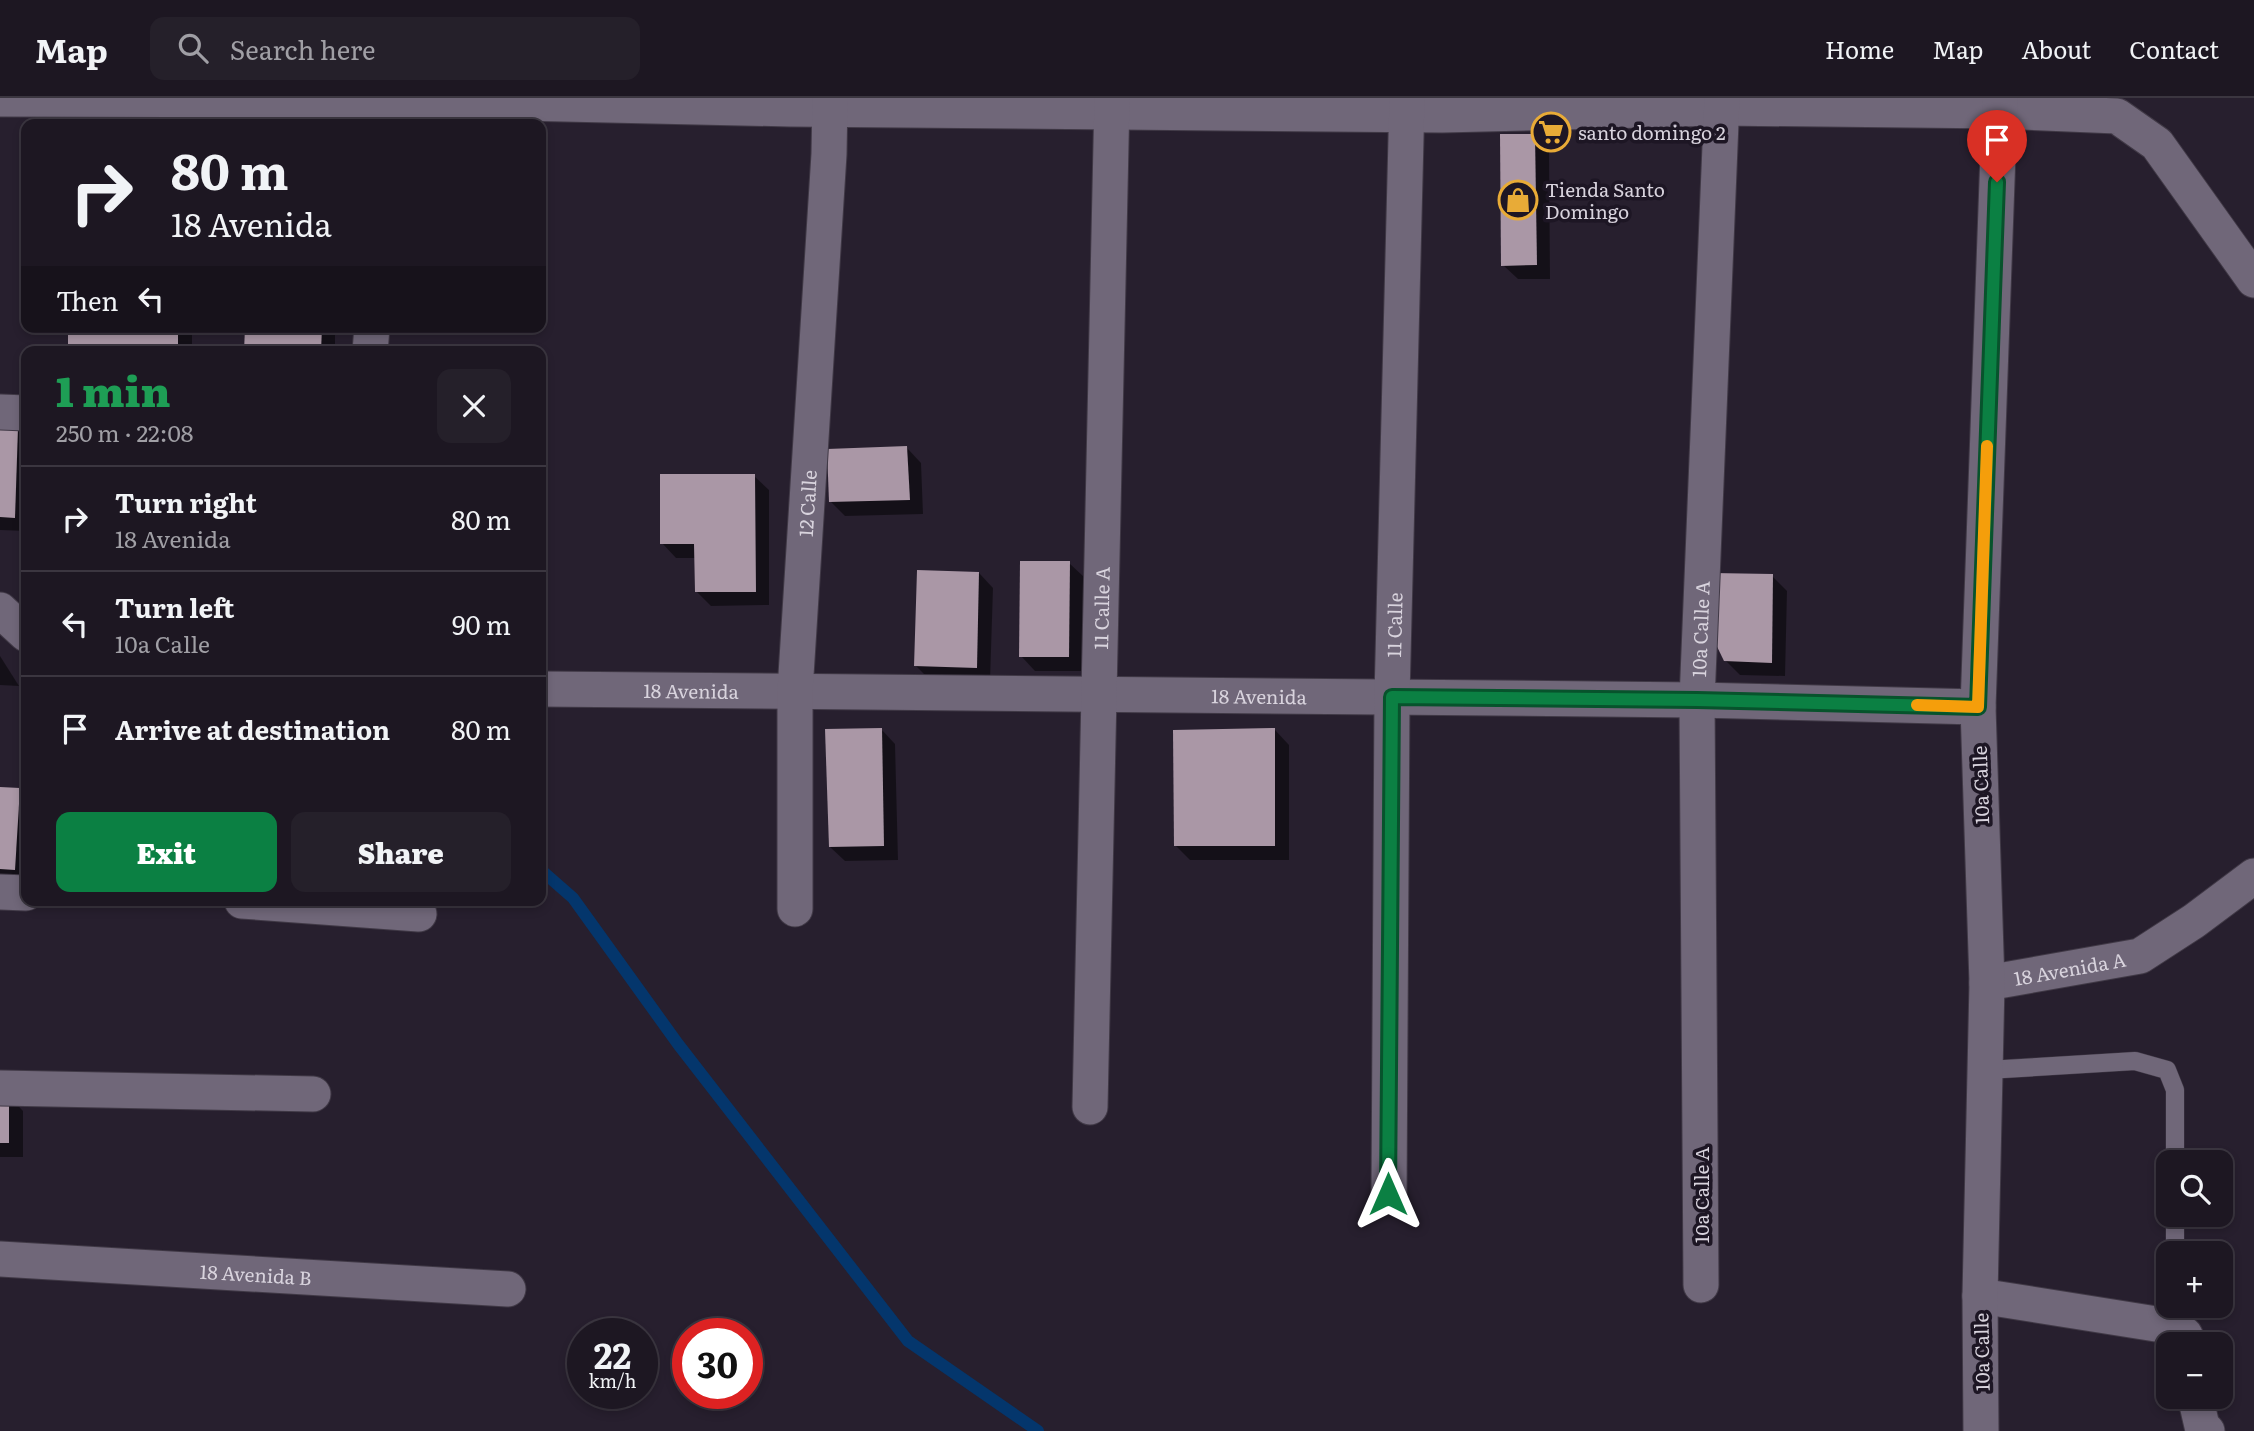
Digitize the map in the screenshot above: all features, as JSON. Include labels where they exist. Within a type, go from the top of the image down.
[{"type":"street","points":[[0,99],[391,108],[829,104],[2000,104],[2117,116],[2157,144],[2254,280]]},
{"type":"street","name":"10a Calle A","points":[[1701,1285],[1697,700],[1722,103]]},
{"type":"street","name":"12 Calle","points":[[794,909],[796,691],[827,182],[829,104]]},
{"type":"street","name":"10a Calle","points":[[1981,1431],[1980,1296],[1987,983],[1978,707],[2000,104]]},
{"type":"street","name":"11 Calle A","points":[[1090,1107],[1112,105]]},
{"type":"street","name":"11 Calle","points":[[1388,1194],[1392,697],[1407,106]]},
{"type":"street","points":[[0,412],[21,413]]},
{"type":"street","points":[[0,610],[21,629]]},
{"type":"street","name":"18 Avenida","points":[[546,689],[1697,700],[1978,707]]},
{"type":"street","name":"18 Avenida A","points":[[1987,983],[2140,956],[2194,921],[2254,876]]},
{"type":"street","points":[[0,892],[21,893]]},
{"type":"street","points":[[325,906],[419,915]]},
{"type":"street","points":[[0,1088],[313,1094]]},
{"type":"street","name":"18 Avenida B","points":[[0,1259],[509,1289]]},
{"type":"street","points":[[1980,1296],[2180,1326]]},
{"type":"street","points":[[2198,1409],[2202,1426],[2207,1431]]},
{"type":"lane","points":[[1987,1070],[2135,1061],[2167,1070],[2175,1090],[2175,1150]]},
{"type":"building","name":"Tienda Santo Domingo","points":[[1500,134],[1535,134],[1537,265],[1501,266]]},
{"type":"building","points":[[68,333],[178,333],[178,346],[68,346]]},
{"type":"building","points":[[245,333],[322,333],[321,346],[244,346]]},
{"type":"building","points":[[0,428],[18,428],[15,518],[0,517]]},
{"type":"building","points":[[907,446],[910,500],[829,502],[827,449]]},
{"type":"building","points":[[660,474],[755,474],[756,592],[695,592],[694,544],[660,544]]},
{"type":"building","points":[[1020,561],[1070,561],[1069,657],[1019,657]]},
{"type":"building","points":[[917,570],[979,572],[977,668],[914,666]]},
{"type":"building","points":[[1712,573],[1773,574],[1772,663],[1724,661],[1710,632]]},
{"type":"building","points":[[882,728],[884,846],[829,847],[825,729]]},
{"type":"building","points":[[1275,728],[1275,846],[1174,846],[1173,730]]},
{"type":"building","points":[[0,787],[20,788],[15,870],[0,869]]},
{"type":"building","points":[[0,1095],[9,1095],[9,1143],[0,1143]]},
{"type":"waterway","points":[[546,874],[573,898],[678,1044],[908,1341],[1038,1431]]},
{"type":"slow traffic","points":[[1917,705],[1978,707],[1987,446]]},
{"type":"place","name":"santo domingo 2","points":[[1551,132]]},
{"type":"place","name":"Tienda Santo Domingo","points":[[1518,200]]},
{"type":"route","points":[[1388,1194],[1392,697],[1697,700],[1978,707],[1997,182]]}]
